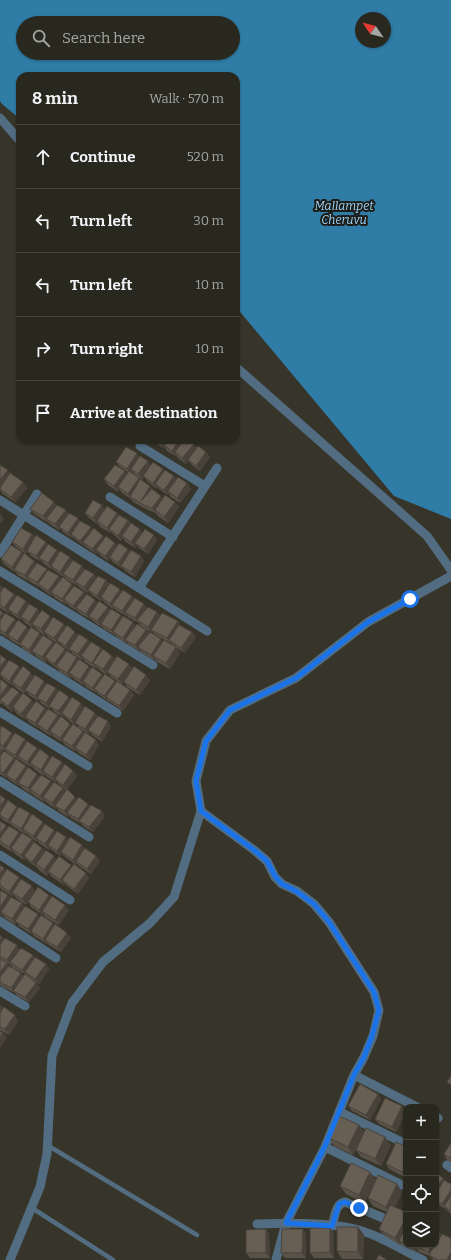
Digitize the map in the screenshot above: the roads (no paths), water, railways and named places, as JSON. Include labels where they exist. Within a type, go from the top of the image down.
[{"type":"street","points":[[0,118],[16,136]]},
{"type":"street","points":[[240,371],[427,536],[451,570]]},
{"type":"street","points":[[140,446],[205,486]]},
{"type":"street","points":[[139,588],[217,468]]},
{"type":"street","points":[[0,553],[37,494]]},
{"type":"street","points":[[110,497],[172,537]]},
{"type":"street","points":[[0,500],[208,631]]},
{"type":"street","points":[[0,571],[153,665]]},
{"type":"street","points":[[10,1260],[40,1187],[47,1154],[52,1056],[72,1003],[103,962],[150,923],[174,897],[201,811],[196,781],[206,741],[230,710],[296,678],[368,622],[451,576]]},
{"type":"street","points":[[0,640],[117,713]]},
{"type":"street","points":[[0,712],[88,766]]},
{"type":"street","points":[[0,781],[89,838]]},
{"type":"street","points":[[201,811],[267,861],[275,876],[282,884],[296,891],[314,904],[329,922],[374,992],[379,1010],[372,1036],[364,1057],[354,1075],[340,1112],[325,1146],[286,1223],[276,1260]]},
{"type":"street","points":[[0,855],[70,900]]},
{"type":"street","points":[[0,921],[56,958]]},
{"type":"street","points":[[0,991],[24,1006]]},
{"type":"street","points":[[354,1075],[411,1104]]},
{"type":"street","points":[[340,1112],[403,1143]]},
{"type":"street","points":[[325,1146],[402,1184]]},
{"type":"street","points":[[332,1226],[338,1206],[345,1202],[388,1220]]},
{"type":"street","points":[[257,1224],[286,1223],[356,1229],[380,1238],[423,1260]]},
{"type":"lane","points":[[47,1145],[196,1235]]},
{"type":"lane","points":[[32,1208],[113,1260]]},
{"type":"water","name":"Mallampet Cheruvu","points":[[0,0],[451,0],[451,519],[394,496],[240,312],[240,72],[16,72],[16,116],[0,101]]}]
